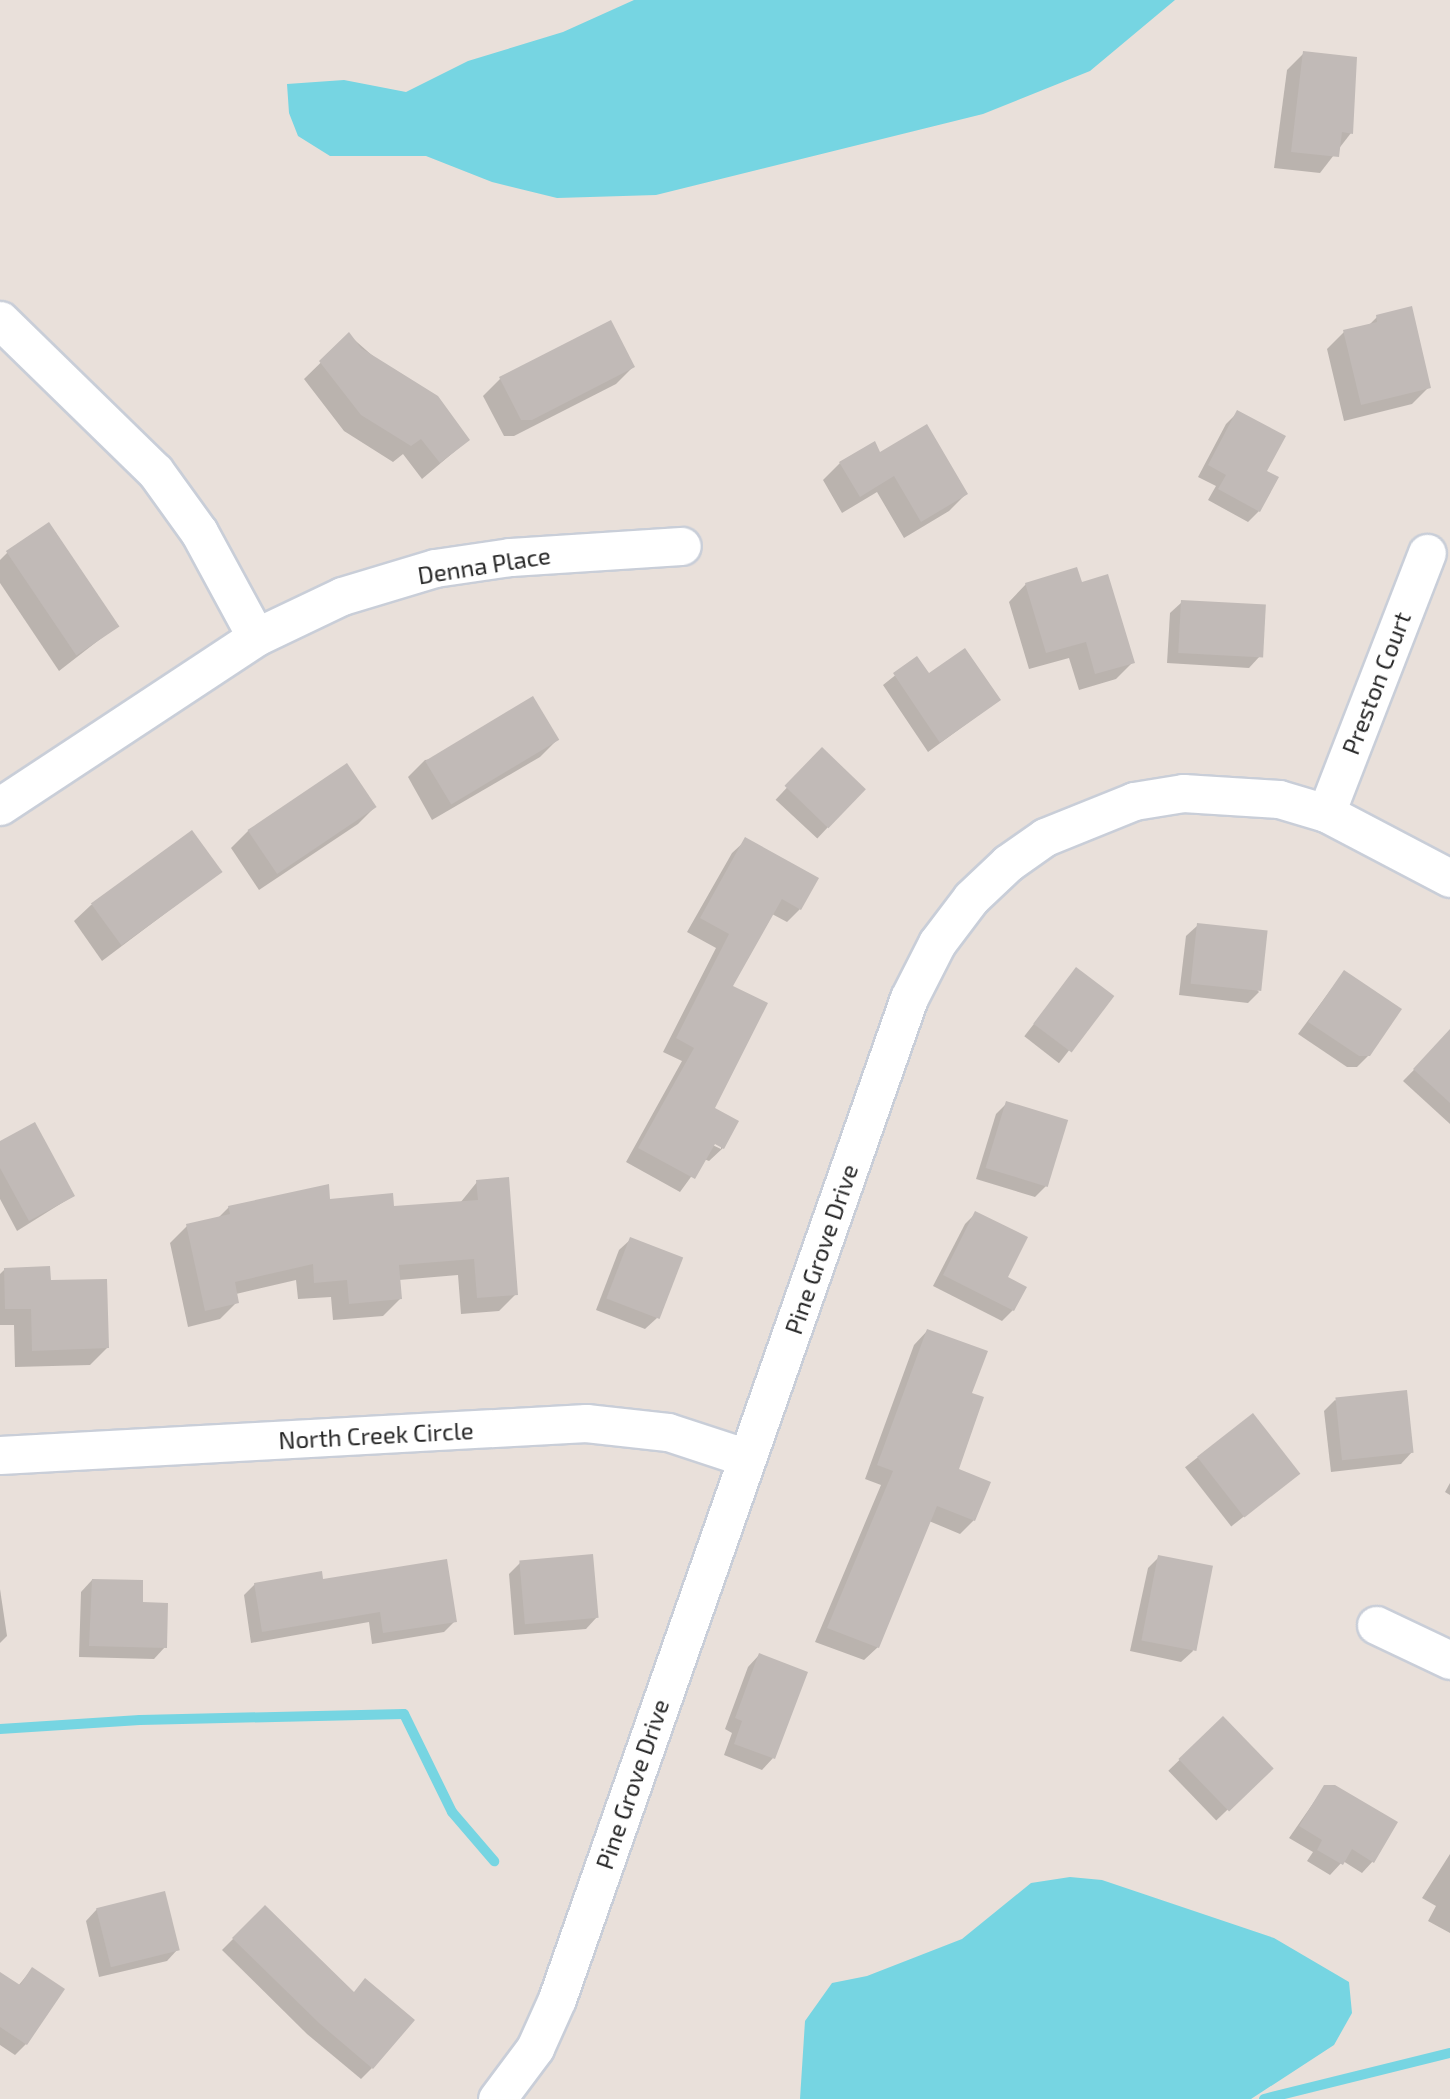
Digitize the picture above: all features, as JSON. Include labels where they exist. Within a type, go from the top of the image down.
[{"type":"street","points":[[0,320],[155,471],[199,532],[256,637]]},
{"type":"street","name":"Denna Place","points":[[0,806],[256,637],[342,596],[435,568],[510,557],[682,546]]},
{"type":"street","name":"Preston Court","points":[[1326,813],[1427,553]]},
{"type":"street","name":"Pine Grove Drive","points":[[497,2099],[535,2048],[557,1999],[909,998],[937,943],[971,898],[1008,863],[1045,837],[1134,801],[1183,793],[1229,792],[1279,799],[1326,813],[1450,878]]},
{"type":"street","name":"North Creek Circle","points":[[0,1455],[586,1423],[668,1432],[747,1458]]},
{"type":"street","points":[[1376,1625],[1450,1660]]},
{"type":"water","points":[[634,0],[1175,0],[1090,71],[983,114],[656,195],[557,198],[492,182],[426,156],[330,156],[298,136],[289,113],[287,84],[344,80],[406,92],[468,61],[563,32]]},
{"type":"water","points":[[1070,1877],[1102,1880],[1274,1938],[1349,1982],[1352,2013],[1334,2045],[1251,2099],[800,2099],[805,2021],[832,1983],[867,1976],[962,1939],[1031,1883]]},
{"type":"building","points":[[1303,51],[1357,57],[1353,134],[1342,132],[1339,157],[1291,152]]},
{"type":"building","points":[[1412,306],[1431,388],[1361,405],[1343,330],[1377,322],[1376,315]]},
{"type":"building","points":[[611,320],[635,367],[532,420],[521,420],[499,377]]},
{"type":"building","points":[[349,332],[361,348],[438,396],[470,440],[440,463],[421,439],[411,446],[361,415],[319,361]]},
{"type":"building","points":[[1237,410],[1286,436],[1267,471],[1279,477],[1260,512],[1218,489],[1226,475],[1208,465]]},
{"type":"building","points":[[927,424],[968,494],[921,522],[894,476],[860,497],[839,462],[875,441],[880,452]]},
{"type":"building","points":[[49,522],[119,626],[76,656],[6,551]]},
{"type":"building","points":[[1077,567],[1082,582],[1108,574],[1135,663],[1095,674],[1086,642],[1046,653],[1025,583]]},
{"type":"building","points":[[1181,600],[1266,604],[1263,657],[1178,653]]},
{"type":"building","points":[[965,648],[1001,700],[940,743],[893,673],[917,656],[929,673]]},
{"type":"building","points":[[533,696],[559,740],[451,805],[425,761]]},
{"type":"building","points":[[822,747],[866,789],[828,828],[784,786]]},
{"type":"building","points":[[347,763],[377,807],[277,874],[248,830]]},
{"type":"building","points":[[192,830],[223,872],[121,946],[91,903]]},
{"type":"building","points":[[745,837],[819,878],[801,910],[782,899],[733,986],[768,1003],[715,1108],[739,1121],[724,1149],[715,1144],[695,1179],[638,1148],[694,1048],[676,1038],[729,934],[700,918]]},
{"type":"building","points":[[1197,923],[1268,930],[1261,991],[1191,984]]},
{"type":"building","points":[[1076,967],[1114,996],[1072,1053],[1033,1024]]},
{"type":"building","points":[[1344,970],[1402,1009],[1370,1056],[1359,1056],[1308,1022]]},
{"type":"building","points":[[1450,1029],[1450,1103],[1413,1069]]},
{"type":"building","points":[[1006,1101],[1068,1120],[1048,1187],[986,1168]]},
{"type":"building","points":[[35,1122],[75,1196],[29,1221],[0,1168],[0,1141]]},
{"type":"building","points":[[509,1177],[518,1295],[477,1298],[474,1259],[399,1265],[402,1299],[349,1304],[347,1280],[314,1283],[313,1264],[235,1282],[239,1303],[205,1311],[186,1224],[230,1214],[228,1206],[329,1184],[330,1199],[393,1193],[394,1206],[478,1200],[476,1180]]},
{"type":"building","points":[[975,1211],[1028,1237],[1008,1277],[1027,1287],[1014,1311],[943,1275]]},
{"type":"building","points":[[630,1237],[683,1257],[660,1319],[606,1299]]},
{"type":"building","points":[[50,1266],[51,1280],[107,1279],[109,1348],[32,1351],[31,1309],[5,1309],[4,1268]]},
{"type":"building","points":[[927,1329],[988,1351],[972,1393],[984,1397],[959,1469],[991,1482],[975,1521],[937,1506],[879,1648],[827,1628],[893,1471],[877,1465]]},
{"type":"building","points":[[1407,1390],[1414,1453],[1342,1460],[1335,1398]]},
{"type":"building","points":[[1253,1413],[1300,1474],[1244,1517],[1197,1457]]},
{"type":"building","points":[[593,1554],[599,1618],[525,1624],[519,1560]]},
{"type":"building","points":[[1158,1555],[1213,1566],[1196,1651],[1141,1640]]},
{"type":"building","points":[[447,1559],[457,1622],[383,1633],[380,1612],[262,1632],[254,1583],[322,1571],[323,1579]]},
{"type":"building","points":[[92,1579],[143,1580],[143,1602],[168,1603],[167,1648],[89,1646]]},
{"type":"building","points":[[759,1653],[808,1672],[775,1759],[734,1744],[742,1721],[735,1718]]},
{"type":"building","points":[[1223,1716],[1274,1769],[1229,1812],[1178,1759]]},
{"type":"building","points":[[1324,1785],[1335,1785],[1398,1822],[1374,1863],[1352,1849],[1343,1865],[1317,1850],[1322,1840],[1299,1826]]},
{"type":"building","points":[[165,1891],[180,1950],[111,1967],[96,1908]]},
{"type":"building","points":[[265,1905],[354,1992],[365,1978],[415,2020],[373,2069],[319,2023],[232,1938]]},
{"type":"building","points":[[32,1967],[65,1989],[27,2045],[0,2027],[0,1972],[20,1985]]},
{"type":"waterway","points":[[0,1729],[140,1720],[404,1714],[452,1812],[494,1861]]},
{"type":"waterway","points":[[1264,2099],[1450,2053]]}]
